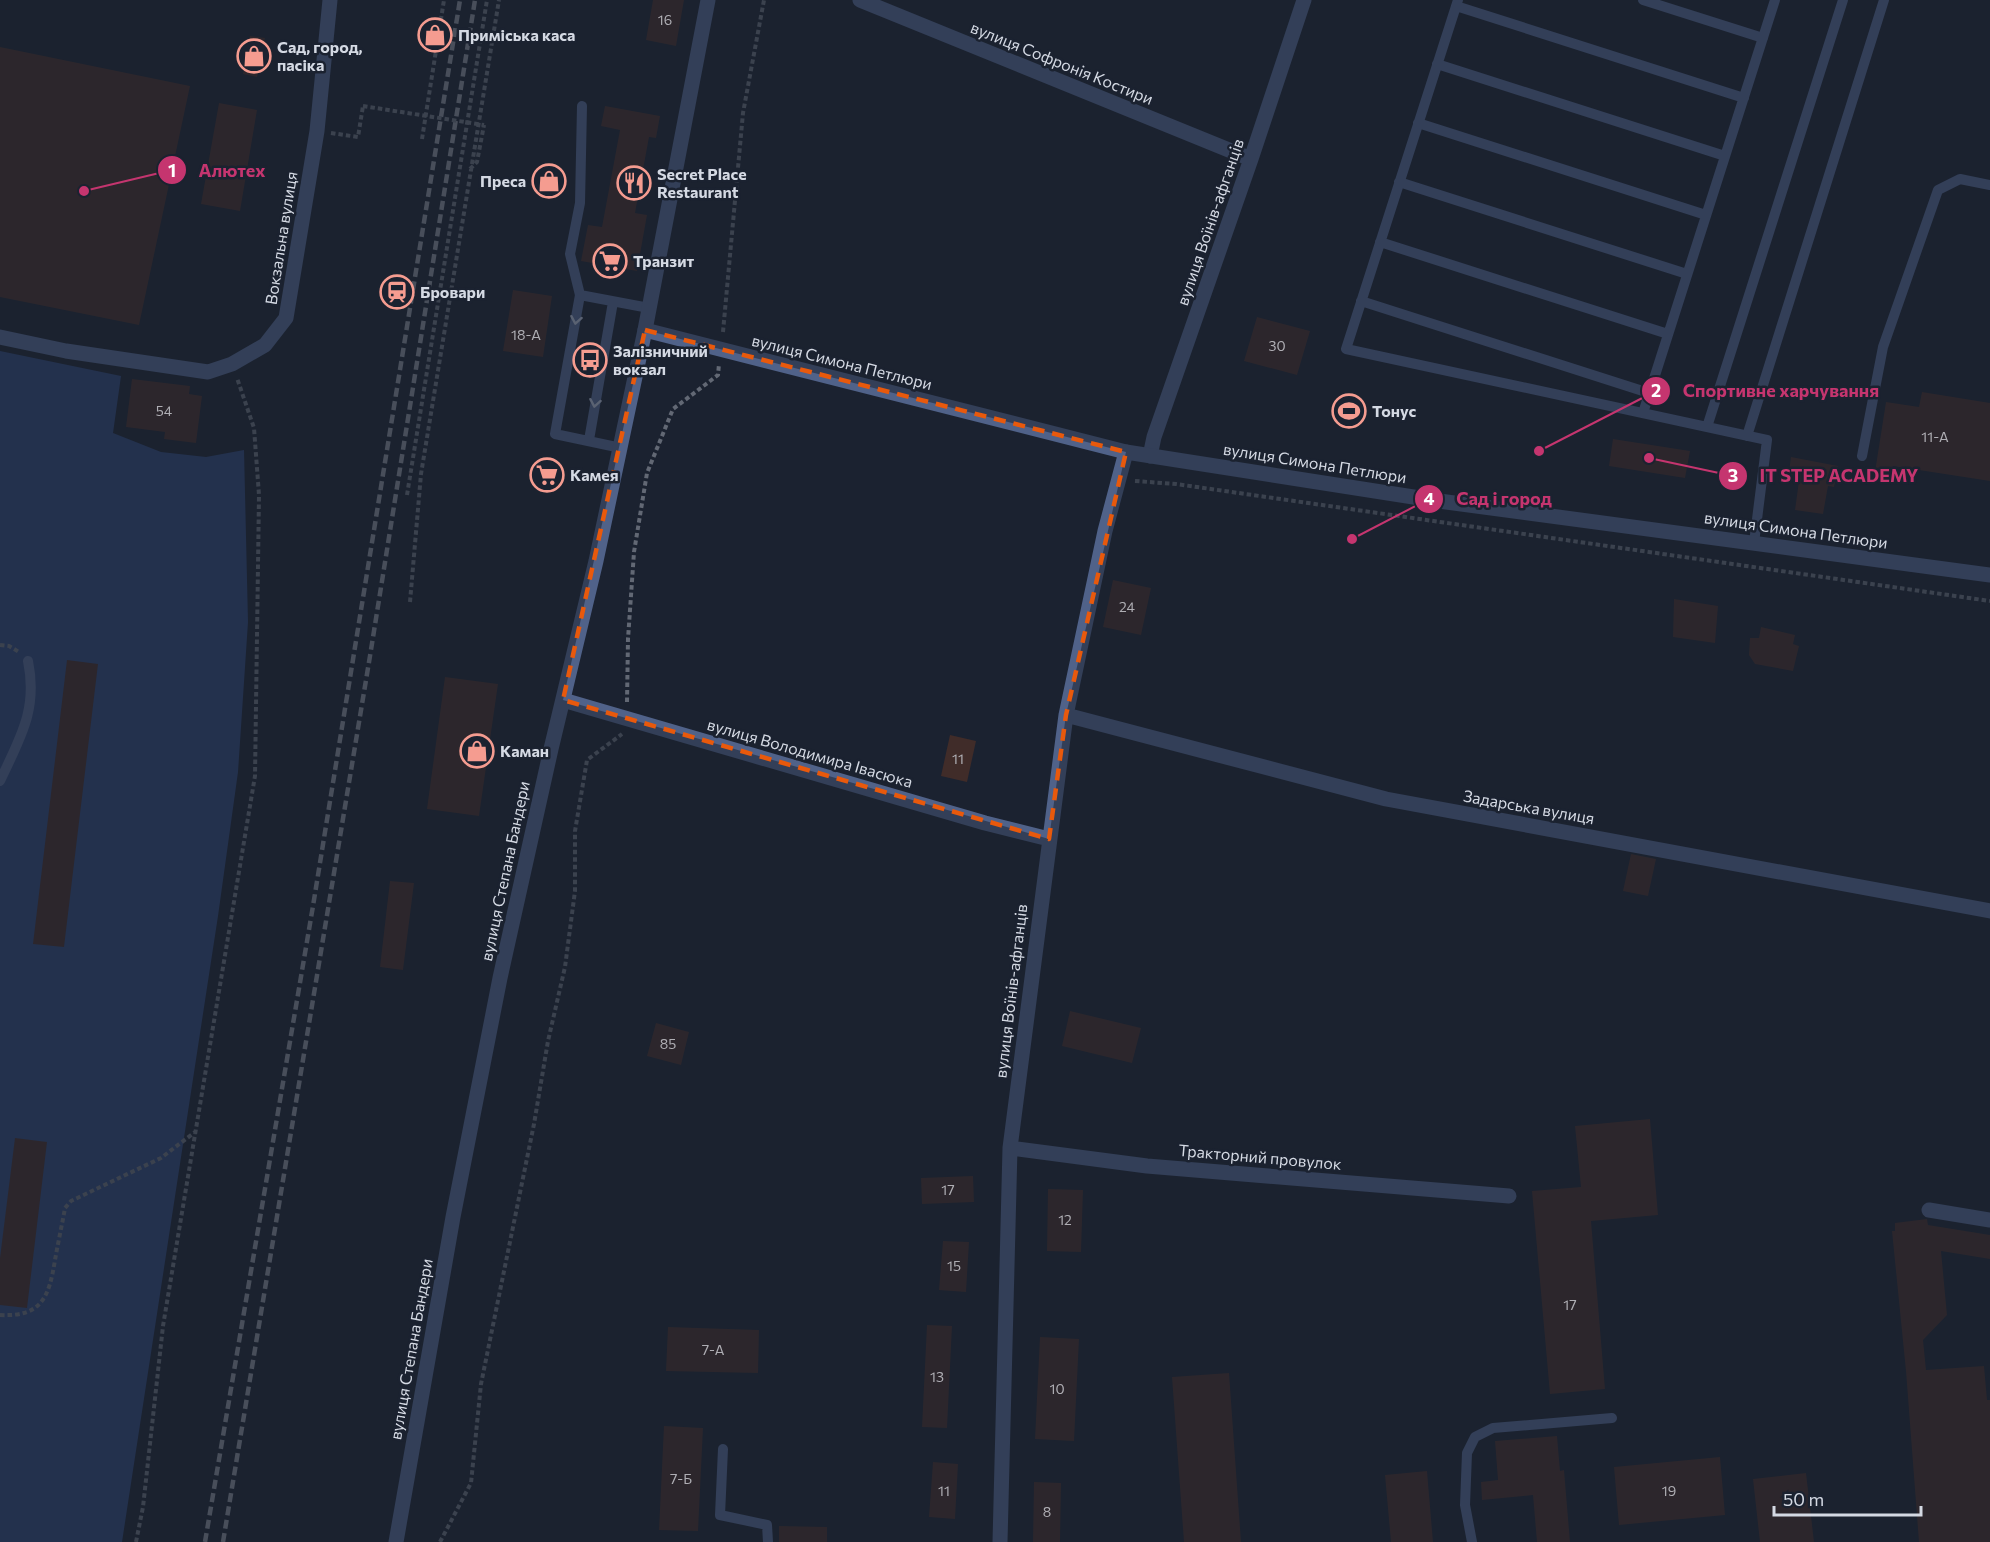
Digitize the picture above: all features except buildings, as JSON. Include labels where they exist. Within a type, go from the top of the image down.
[{"type":"street","name":"Вокзальна вулиця","points":[[0,337],[66,351],[208,372],[232,364],[265,345],[286,318],[317,131],[330,0]]},
{"type":"street","name":"вулиця Степана Бандери","points":[[396,1542],[477,1092],[525,864],[621,448],[708,0]]},
{"type":"street","name":"вулиця Софронія Костири","points":[[860,0],[1251,159]]},
{"type":"street","name":"вулиця Воїнів-афганців","points":[[1150,456],[1154,437],[1304,0]]},
{"type":"street","name":"вулиця Симона Петлюри","points":[[645,330],[1126,452],[1439,501],[1990,575]]},
{"type":"street","name":"вулиця Воїнів-афганців","points":[[1000,1542],[1010,1148],[1066,715],[1103,540],[1126,452]]},
{"type":"street","name":"вулиця Володимира Івасюка","points":[[563,700],[985,823],[1049,839]]},
{"type":"street","name":"Задарська вулиця","points":[[1066,715],[1386,799],[1990,911]]},
{"type":"street","name":"Тракторний провулок","points":[[1010,1148],[1147,1166],[1509,1196]]},
{"type":"street","points":[[1929,1210],[1990,1220]]},
{"type":"lane","points":[[1643,0],[1763,38]]},
{"type":"lane","points":[[1642,413],[1775,0]]},
{"type":"lane","points":[[1707,427],[1843,0]]},
{"type":"lane","points":[[1747,436],[1884,0]]},
{"type":"lane","points":[[1744,98],[1457,3],[1346,349],[1767,441],[1754,543]]},
{"type":"lane","points":[[1437,64],[1725,156]]},
{"type":"lane","points":[[582,106],[580,203],[570,254],[580,295],[555,434],[621,448]]},
{"type":"lane","points":[[1418,123],[1706,215]]},
{"type":"lane","points":[[1862,456],[1883,347],[1938,189],[1960,179],[1990,185]]},
{"type":"lane","points":[[1399,182],[1687,274]]},
{"type":"lane","points":[[1380,242],[1668,334]]},
{"type":"lane","points":[[580,295],[649,308]]},
{"type":"lane","points":[[1361,301],[1649,393]]},
{"type":"lane","points":[[589,441],[613,302]]},
{"type":"lane","points":[[0,781],[25,724],[32,696],[27,661]]},
{"type":"lane","points":[[1472,1542],[1466,1505],[1466,1463],[1467,1453],[1475,1437],[1493,1428],[1612,1418]]},
{"type":"lane","points":[[723,1449],[720,1515],[767,1525],[768,1542]]},
{"type":"path","points":[[426,115],[444,0]]},
{"type":"path","points":[[407,495],[487,0]]},
{"type":"path","points":[[410,602],[421,474],[499,0]]},
{"type":"path","points":[[722,341],[744,113],[764,0]]},
{"type":"path","points":[[422,139],[436,51]]},
{"type":"path","points":[[358,137],[363,105],[484,124],[477,162],[470,170]]},
{"type":"path","points":[[136,1542],[143,1507],[164,1326],[255,776],[259,495],[254,428],[232,364]]},
{"type":"path","points":[[627,708],[628,639],[634,552],[646,473],[673,409],[718,375],[719,364]]},
{"type":"path","points":[[1120,479],[1176,484],[1990,601]]},
{"type":"path","points":[[440,1542],[471,1483],[481,1384],[548,1041],[565,967],[575,891],[575,831],[587,760],[626,731]]},
{"type":"path","points":[[0,1315],[25,1314],[37,1307],[46,1296],[52,1282],[65,1208],[71,1200],[161,1158],[196,1132]]},
{"type":"highlighted area","points":[[645,330],[1126,452],[1066,715],[1049,839],[563,700]]},
{"type":"shaded area","points":[[0,351],[121,376],[113,433],[161,452],[206,457],[244,450],[248,622],[238,772],[122,1542],[0,1542]]},
{"type":"railway","points":[[205,1542],[313,906],[460,0]]},
{"type":"railway","points":[[223,1542],[370,656],[475,0]]},
{"type":"place","name":"Приміська каса","points":[[435,35]]},
{"type":"place","name":"Сад, город, пасіка","points":[[254,56]]},
{"type":"place","name":"Преса","points":[[549,181]]},
{"type":"place","name":"Secret Place Restaurant","points":[[634,183]]},
{"type":"place","name":"Алютех","points":[[84,191]]},
{"type":"place","name":"Транзит","points":[[610,261]]},
{"type":"place","name":"Бровари","points":[[397,292]]},
{"type":"place","name":"Залізничний вокзал","points":[[590,360]]},
{"type":"place","name":"Тонус","points":[[1349,411]]},
{"type":"place","name":"Спортивне харчування","points":[[1539,451]]},
{"type":"place","name":"IT STEP ACADEMY","points":[[1649,458]]},
{"type":"place","name":"Камея","points":[[547,475]]},
{"type":"place","name":"Сад і город","points":[[1352,539]]},
{"type":"place","name":"Каман","points":[[477,751]]}]
